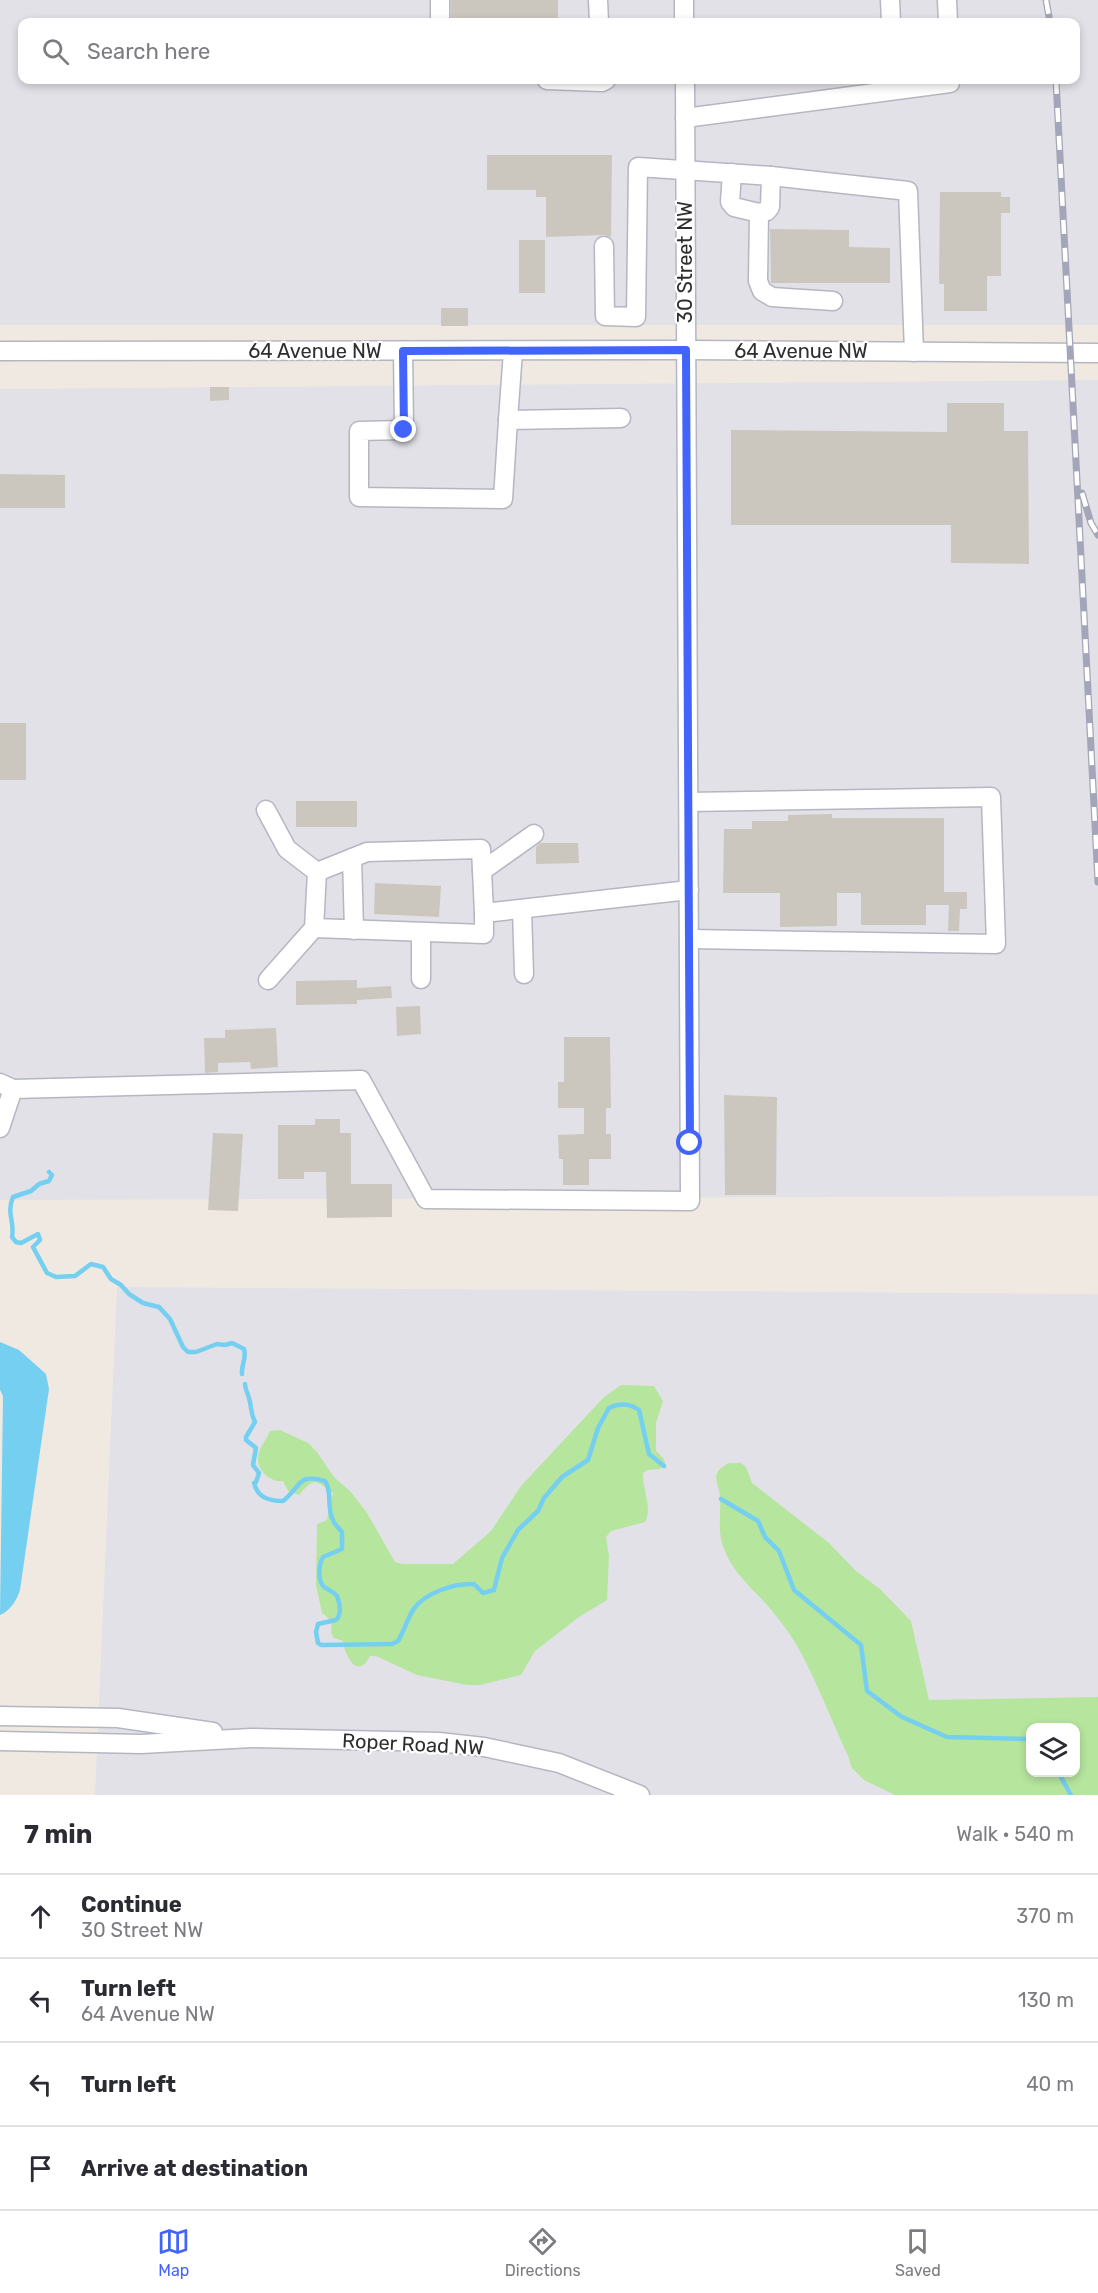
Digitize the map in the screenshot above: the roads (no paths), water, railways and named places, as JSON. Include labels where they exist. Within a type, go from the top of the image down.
[{"type":"street","points":[[440,0],[440,18]]},
{"type":"street","points":[[598,0],[599,18]]},
{"type":"street","points":[[684,0],[684,18]]},
{"type":"street","points":[[890,0],[891,18]]},
{"type":"street","points":[[947,0],[948,18]]},
{"type":"street","name":"30 Street NW","points":[[7,1086],[361,1080],[426,1199],[690,1201],[685,84]]},
{"type":"street","points":[[686,118],[895,86],[932,84]]},
{"type":"street","points":[[604,246],[605,316],[636,317],[638,167],[771,176],[908,191],[914,352]]},
{"type":"street","points":[[732,173],[730,202],[734,207],[759,213],[767,211],[770,207],[771,176]]},
{"type":"street","points":[[759,213],[758,281],[762,291],[772,297],[833,301]]},
{"type":"street","name":"64 Avenue NW","points":[[0,351],[686,350],[1098,353]]},
{"type":"street","points":[[403,351],[404,430],[359,431],[359,498],[503,499],[513,351]]},
{"type":"street","points":[[508,420],[621,418]]},
{"type":"street","points":[[689,802],[991,797],[996,944],[689,939]]},
{"type":"street","points":[[266,810],[287,849],[317,872]]},
{"type":"street","points":[[482,871],[534,834]]},
{"type":"street","points":[[314,928],[484,934],[481,849],[367,852],[317,872]]},
{"type":"street","points":[[352,858],[354,930]]},
{"type":"street","points":[[268,980],[314,928],[317,872]]},
{"type":"street","points":[[484,913],[689,890]]},
{"type":"street","points":[[522,909],[524,974]]},
{"type":"street","points":[[421,932],[421,979]]},
{"type":"street","points":[[0,1128],[7,1086]]},
{"type":"street","name":"Roper Road NW","points":[[0,1716],[126,1719],[251,1738]]},
{"type":"street","name":"Roper Road NW","points":[[0,1741],[141,1744],[251,1738],[439,1742],[473,1745],[559,1763],[639,1795]]},
{"type":"water","points":[[0,1342],[19,1350],[46,1374],[49,1389],[20,1590],[13,1605],[0,1615],[3,1396],[0,1390]]},
{"type":"waterway","points":[[49,1172],[52,1175],[49,1181],[39,1184],[31,1191],[13,1197],[10,1213],[12,1237],[16,1242],[21,1243],[38,1234],[40,1240],[33,1247],[47,1273],[56,1277],[75,1276],[91,1264],[103,1267],[111,1279],[129,1294],[143,1303],[159,1307],[170,1319],[183,1347],[188,1352],[196,1352],[217,1344],[232,1343],[244,1349],[242,1374]]},
{"type":"waterway","points":[[245,1384],[255,1422],[246,1440],[256,1448],[253,1465],[259,1473],[254,1483],[258,1492],[269,1499],[283,1501],[304,1480],[325,1481],[329,1490],[331,1515],[334,1523],[342,1532],[342,1549],[323,1557],[320,1564],[322,1584],[337,1596],[340,1608],[336,1620],[318,1624],[316,1632],[318,1643],[321,1645],[392,1644],[398,1641],[413,1610],[432,1594],[449,1587],[466,1584],[474,1584],[483,1593],[494,1590],[502,1558],[518,1530],[538,1511],[544,1498],[562,1477],[588,1460],[598,1428],[609,1408],[624,1404],[639,1410],[649,1454],[664,1466]]},
{"type":"waterway","points":[[721,1499],[758,1521],[765,1537],[779,1551],[794,1590],[861,1645],[867,1691],[902,1717],[947,1737],[1026,1739]]},
{"type":"waterway","points":[[1061,1777],[1071,1795]]},
{"type":"railway","points":[[1046,0],[1049,18]]},
{"type":"railway","points":[[1056,84],[1098,882]]},
{"type":"railway","points":[[1082,493],[1091,523],[1098,535]]}]
